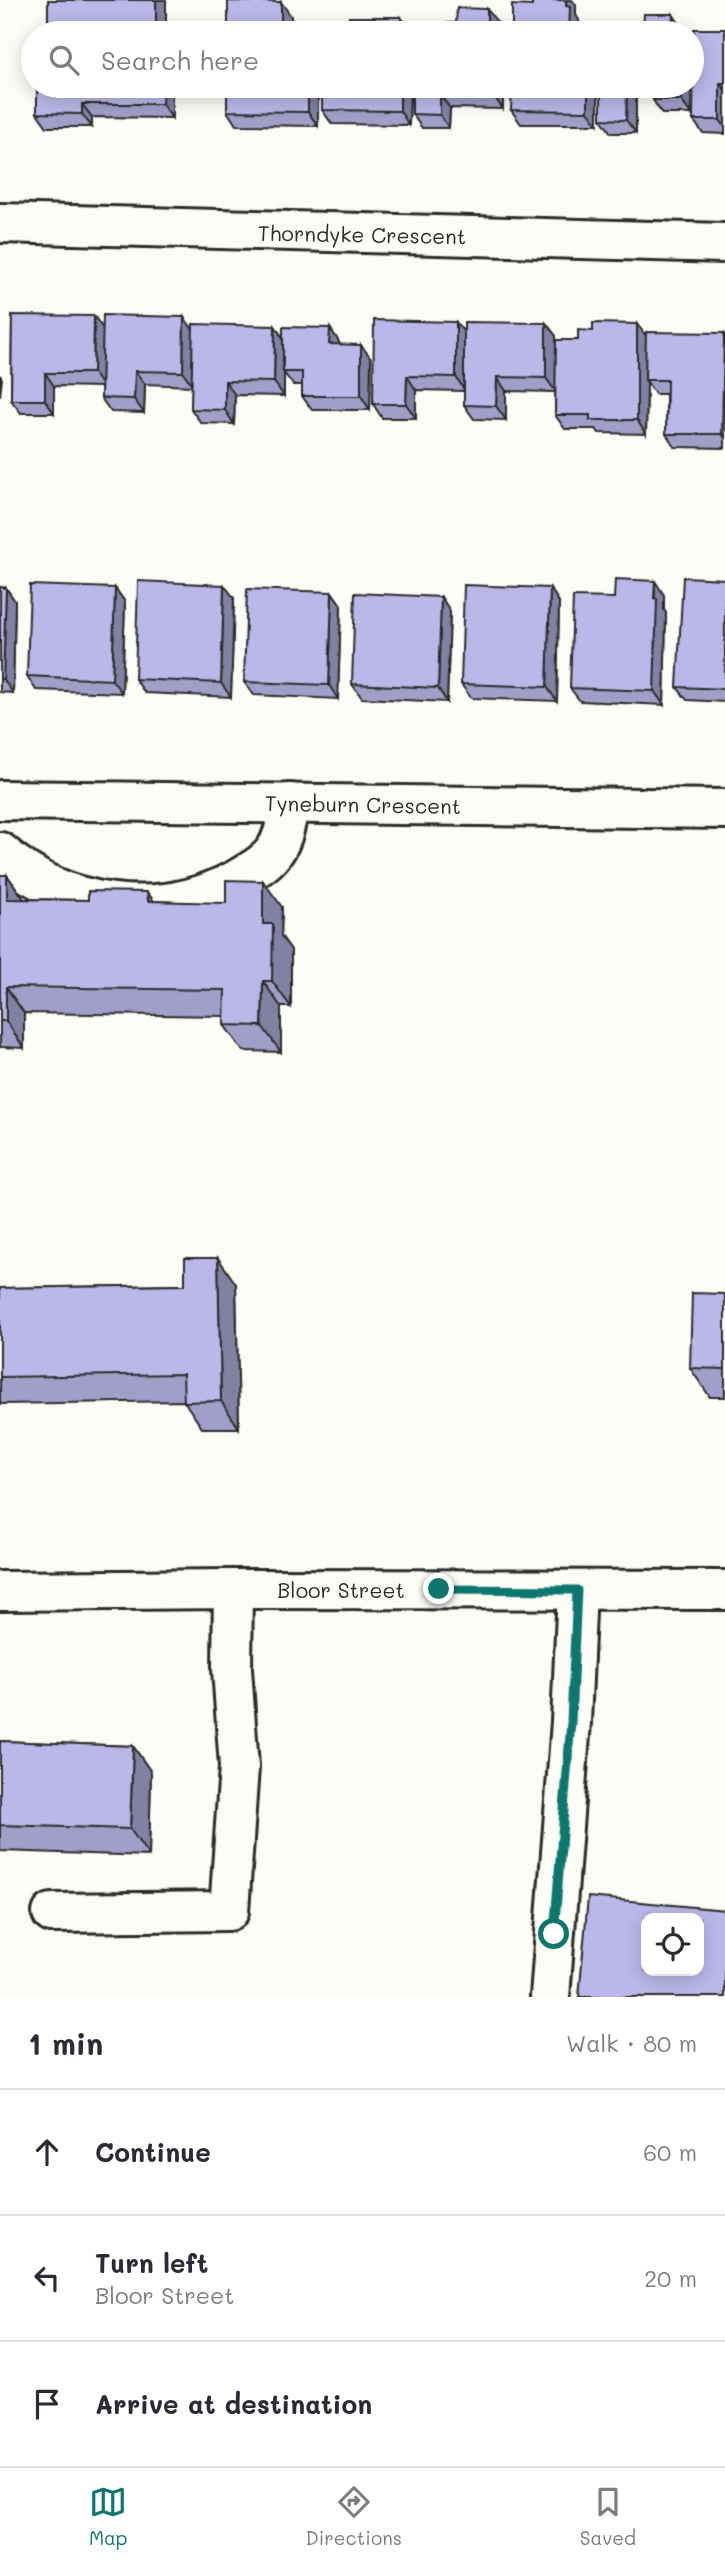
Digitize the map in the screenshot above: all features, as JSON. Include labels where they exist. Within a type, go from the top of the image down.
[{"type":"street","name":"Thorndyke Crescent","points":[[0,223],[725,243]]},
{"type":"street","name":"Tyneburn Crescent","points":[[0,800],[725,809]]},
{"type":"street","points":[[0,852],[37,878],[62,891],[89,899],[131,905],[173,902],[201,895],[227,884],[273,853],[284,831],[290,803]]},
{"type":"street","points":[[52,1913],[229,1911],[239,1766],[232,1669],[233,1589]]},
{"type":"street","points":[[550,1997],[571,1722],[577,1590]]},
{"type":"street","name":"Bloor Street","points":[[0,1591],[725,1590]]},
{"type":"building","points":[[48,0],[156,0],[156,21],[48,21]]},
{"type":"building","points":[[532,0],[566,0],[566,6],[570,7],[569,21],[512,21],[512,5],[532,6]]},
{"type":"building","points":[[228,1],[281,2],[281,21],[228,21]]},
{"type":"building","points":[[457,8],[487,9],[487,21],[456,21]]},
{"type":"building","points":[[644,14],[673,14],[673,21],[644,21]]},
{"type":"building","points":[[349,17],[401,17],[401,21],[349,21]]},
{"type":"building","points":[[704,29],[725,29],[725,83],[720,83],[720,120],[693,120],[693,98],[704,98]]},
{"type":"building","points":[[37,98],[162,98],[162,104],[82,104],[82,114],[37,113]]},
{"type":"building","points":[[227,98],[308,98],[308,112],[227,111]]},
{"type":"building","points":[[322,98],[400,98],[400,111],[322,110]]},
{"type":"building","points":[[412,98],[440,98],[440,115],[412,114]]},
{"type":"building","points":[[512,98],[588,98],[588,111],[511,110]]},
{"type":"building","points":[[601,98],[627,98],[626,120],[601,119]]},
{"type":"building","points":[[653,98],[681,98],[681,100]]},
{"type":"building","points":[[12,315],[94,316],[93,373],[45,373],[45,400],[11,400]]},
{"type":"building","points":[[103,315],[184,317],[183,372],[135,371],[134,399],[101,398]]},
{"type":"building","points":[[374,320],[456,322],[456,377],[407,376],[406,404],[373,404]]},
{"type":"building","points":[[464,322],[546,323],[546,378],[497,377],[496,406],[464,405]]},
{"type":"building","points":[[593,323],[637,324],[637,420],[590,420],[590,415],[555,415],[556,340],[578,340],[578,330],[593,331]]},
{"type":"building","points":[[193,324],[275,326],[274,382],[225,381],[225,410],[191,409]]},
{"type":"building","points":[[283,327],[330,328],[329,344],[361,345],[361,396],[302,396],[302,372],[283,372]]},
{"type":"building","points":[[646,332],[724,333],[722,434],[666,434],[667,380],[645,380]]},
{"type":"building","points":[[683,577],[725,579],[725,689],[677,687]]},
{"type":"building","points":[[615,579],[655,581],[654,599],[657,599],[654,691],[570,688],[573,597],[614,598]]},
{"type":"building","points":[[138,581],[224,585],[221,683],[135,679]]},
{"type":"building","points":[[30,585],[115,588],[112,680],[27,676]]},
{"type":"building","points":[[464,585],[550,588],[547,687],[461,684]]},
{"type":"building","points":[[0,587],[6,588],[3,679],[0,679]]},
{"type":"building","points":[[247,589],[332,592],[329,685],[244,682]]},
{"type":"building","points":[[355,593],[441,597],[438,688],[352,684]]},
{"type":"building","points":[[0,875],[7,875],[7,899],[88,900],[88,891],[147,892],[148,901],[226,903],[226,880],[263,881],[263,924],[273,924],[272,981],[263,981],[262,1026],[224,1025],[225,990],[6,987],[6,1021],[0,1021]]},
{"type":"building","points":[[185,1258],[218,1258],[221,1401],[184,1402],[183,1374],[0,1377],[0,1288],[185,1285]]},
{"type":"building","points":[[692,1293],[725,1294],[725,1369],[690,1368]]},
{"type":"building","points":[[0,1741],[133,1746],[130,1829],[0,1825]]},
{"type":"building","points":[[588,1897],[725,1910],[725,1997],[579,1997]]},
{"type":"route","points":[[439,1589],[577,1590],[571,1722],[554,1934]]}]
